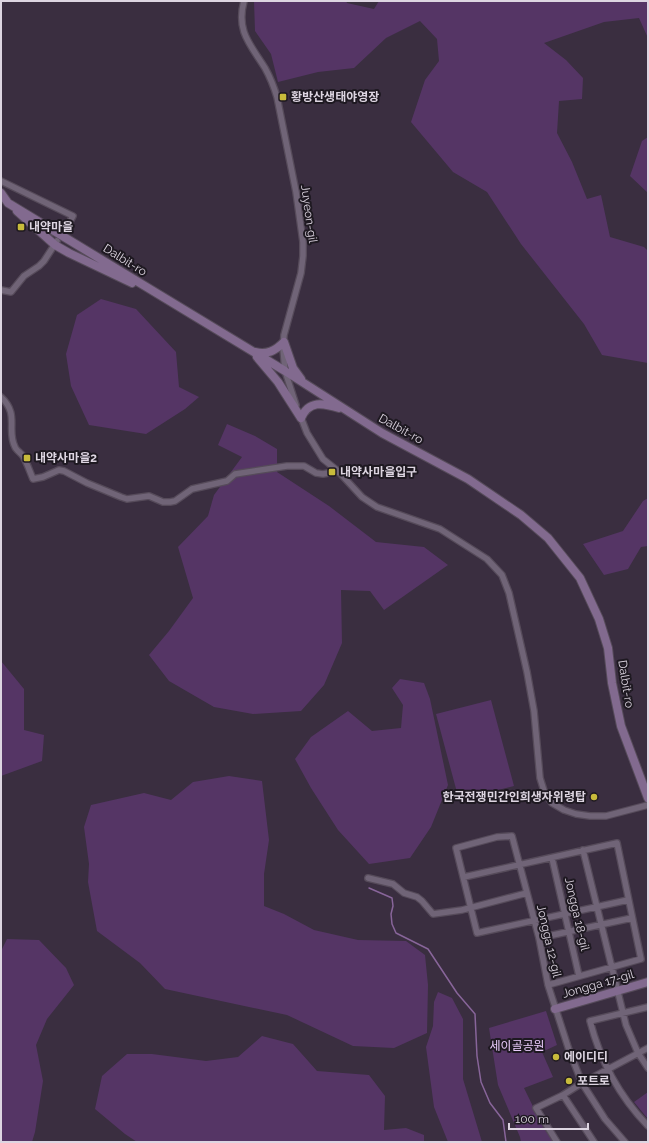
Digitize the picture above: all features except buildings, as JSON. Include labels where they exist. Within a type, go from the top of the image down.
[{"type":"main road","name":"Dalbit-ro","points":[[1,193],[8,202],[285,371],[382,433],[468,479],[521,515],[548,538],[580,578],[603,630],[608,648],[612,683],[621,726],[648,798]]},
{"type":"main road","points":[[8,202],[69,253],[121,278],[151,289]]},
{"type":"main road","points":[[252,351],[263,354],[277,349],[284,342],[293,368],[306,384]]},
{"type":"main road","points":[[252,351],[278,382],[301,418]]},
{"type":"main road","points":[[301,418],[304,411],[314,404],[331,406],[348,411]]},
{"type":"main road","name":"Jongga 17-gil","points":[[555,1009],[648,982]]},
{"type":"street","name":"Juyeon-gil","points":[[244,1],[242,16],[243,29],[247,41],[265,68],[273,84],[277,97],[296,192],[303,242],[301,273],[284,335],[285,371],[307,433],[323,459],[338,471]]},
{"type":"street","points":[[1,181],[73,216],[67,227]]},
{"type":"street","points":[[1,290],[11,292],[24,276],[40,266],[56,243]]},
{"type":"street","points":[[1,397],[10,409],[12,416],[12,435],[15,447],[24,457],[33,479],[43,477],[58,470],[64,470],[87,483],[127,499],[148,496],[163,502],[170,502],[175,501],[192,489],[227,481],[235,474],[287,466],[304,466],[316,473],[323,474],[338,471],[354,490],[377,507],[440,529],[487,559],[502,575],[511,600],[527,672],[534,711],[540,778],[545,794],[552,803],[564,810],[590,816],[606,816],[648,805]]},
{"type":"street","name":"Jongga 12-gil","points":[[464,877],[456,848],[497,837],[512,836],[548,984],[569,1050],[582,1082],[605,1119],[625,1142]]},
{"type":"street","points":[[548,984],[641,959],[617,843],[464,877],[477,933],[534,922],[628,900]]},
{"type":"street","name":"Jongga 18-gil","points":[[583,850],[626,1025],[638,1053],[648,1068]]},
{"type":"street","name":"Jongga 18-gil","points":[[552,858],[579,976]]},
{"type":"street","name":"Jongga 12-gil","points":[[368,878],[393,884],[404,893],[422,901],[434,914],[445,913],[527,893]]},
{"type":"street","points":[[538,938],[632,918]]},
{"type":"street","points":[[648,1007],[590,1021],[594,1040],[626,1101],[648,1126]]},
{"type":"street","points":[[557,1142],[536,1108],[563,1095],[582,1082],[648,1048]]},
{"type":"street","points":[[563,1095],[594,1142]]},
{"type":"green space","points":[[254,1],[346,1],[347,3],[374,9],[379,1],[648,1],[648,38],[639,18],[604,22],[544,43],[566,60],[583,78],[582,99],[559,101],[557,133],[572,162],[587,199],[601,195],[610,237],[644,247],[648,251],[648,363],[602,355],[584,324],[521,244],[487,192],[453,172],[411,122],[425,80],[439,61],[437,39],[420,21],[386,38],[354,68],[318,72],[278,82],[271,54],[255,31]]},
{"type":"green space","points":[[648,137],[648,193],[630,176],[642,141]]},
{"type":"green space","points":[[101,299],[136,309],[176,352],[179,387],[199,397],[185,409],[146,434],[89,425],[71,386],[66,354],[77,315]]},
{"type":"green space","points":[[227,424],[255,436],[277,449],[277,472],[329,506],[376,542],[424,547],[448,565],[384,610],[370,591],[341,590],[342,643],[324,685],[301,711],[253,714],[214,707],[169,681],[149,655],[193,598],[178,547],[208,516],[214,495],[242,457],[218,445]]},
{"type":"green space","points":[[648,498],[648,546],[641,547],[628,569],[604,575],[583,544],[623,531],[643,501]]},
{"type":"green space","points":[[1,661],[24,689],[24,730],[44,735],[42,761],[1,776]]},
{"type":"green space","points":[[400,679],[424,683],[430,699],[448,785],[431,827],[410,858],[369,864],[338,830],[311,788],[295,759],[311,737],[348,711],[372,731],[401,728],[403,705],[392,688]]},
{"type":"green space","points":[[491,700],[514,786],[459,800],[436,714]]},
{"type":"green space","points":[[229,776],[262,781],[269,840],[264,874],[264,906],[284,914],[314,930],[358,940],[406,941],[425,955],[428,985],[427,1033],[394,1048],[353,1046],[287,1015],[165,989],[140,963],[97,931],[88,882],[89,864],[84,827],[91,805],[144,793],[171,800],[193,782]]},
{"type":"green space","points":[[7,939],[39,940],[66,968],[74,985],[47,1019],[36,1045],[43,1081],[32,1142],[1,1142],[1,951]]},
{"type":"green space","points":[[438,992],[452,998],[463,1019],[463,1079],[482,1142],[448,1142],[434,1107],[426,1047],[433,1026],[434,1002]]},
{"type":"green space","name":"세이골공원","points":[[546,1011],[557,1045],[542,1052],[553,1077],[524,1088],[543,1127],[553,1142],[521,1142],[498,1085],[489,1028]]},
{"type":"green space","points":[[262,1036],[293,1044],[317,1071],[369,1075],[385,1096],[384,1130],[406,1128],[424,1135],[424,1142],[137,1142],[95,1109],[102,1076],[127,1054],[152,1054],[206,1061],[238,1057]]},
{"type":"green space","points":[[648,1092],[648,1119],[634,1102]]},
{"type":"waterway","points":[[369,888],[392,898],[392,924],[396,933],[428,949],[457,993],[475,1014],[477,1056],[481,1082],[490,1103],[503,1120],[506,1142]]},
{"type":"place","name":"황방산생태야영장","points":[[283,97]]},
{"type":"place","name":"내약마을","points":[[21,227]]},
{"type":"place","name":"내약사마을2","points":[[27,458]]},
{"type":"place","name":"내약사마을입구","points":[[332,472]]},
{"type":"place","name":"한국전쟁민간인희생자위령탑","points":[[594,797]]},
{"type":"place","name":"에이디디","points":[[556,1057]]},
{"type":"place","name":"포트로","points":[[569,1081]]}]
